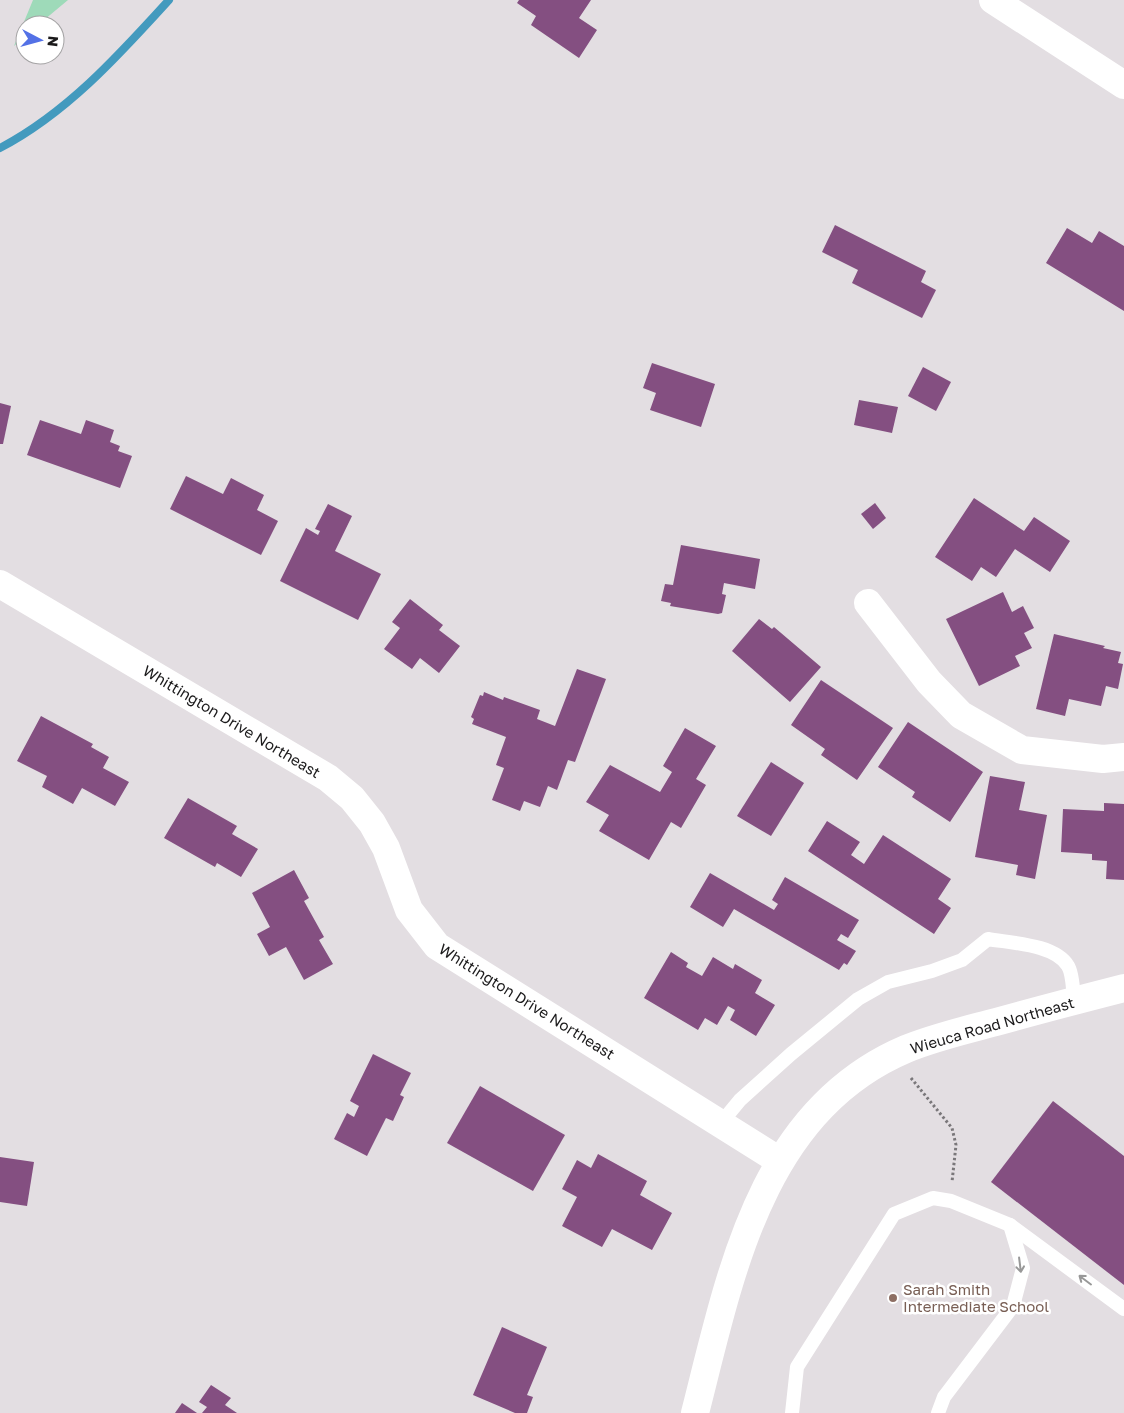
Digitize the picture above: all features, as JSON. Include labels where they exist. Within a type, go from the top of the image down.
[{"type":"street","points":[[993,0],[1124,85]]},
{"type":"street","name":"Whittington Drive Northeast","points":[[0,584],[328,778],[352,798],[372,823],[386,848],[409,910],[437,946],[780,1160]]},
{"type":"street","points":[[868,603],[929,682],[961,715],[1022,750],[1103,759],[1124,757]]},
{"type":"street","name":"Wieuca Road Northeast","points":[[696,1413],[731,1275],[752,1216],[780,1160],[804,1127],[834,1096],[868,1070],[893,1056],[941,1037],[1124,988]]},
{"type":"lane","points":[[721,1123],[740,1100],[858,998],[888,982],[932,971],[962,960],[988,939],[1038,947],[1056,954],[1069,966],[1074,1001]]},
{"type":"lane","points":[[792,1413],[797,1367],[894,1214],[933,1198],[951,1202],[1010,1225],[1124,1309]]},
{"type":"lane","points":[[938,1413],[944,1397],[1013,1306],[1023,1268],[1010,1225]]},
{"type":"path","points":[[893,1056],[952,1128],[956,1145],[951,1202]]},
{"type":"green space","points":[[33,0],[68,0],[50,15],[27,15]]},
{"type":"building","points":[[519,0],[591,0],[579,18],[597,30],[579,58],[531,25],[536,16],[517,3]]},
{"type":"building","points":[[835,225],[926,271],[921,282],[936,290],[922,318],[852,283],[858,270],[822,252]]},
{"type":"building","points":[[1067,228],[1092,243],[1099,231],[1124,246],[1124,311],[1046,263]]},
{"type":"building","points":[[652,363],[715,384],[701,427],[650,410],[656,393],[643,388]]},
{"type":"building","points":[[923,367],[951,382],[936,411],[908,396]]},
{"type":"building","points":[[859,400],[898,407],[892,433],[854,425]]},
{"type":"building","points":[[0,403],[11,406],[3,444],[0,444]]},
{"type":"building","points":[[40,420],[81,434],[86,420],[114,430],[110,442],[120,446],[118,451],[132,456],[120,488],[27,455]]},
{"type":"building","points":[[186,476],[223,494],[231,478],[264,495],[257,510],[278,521],[261,555],[170,509]]},
{"type":"building","points":[[974,498],[1024,531],[1034,517],[1070,541],[1050,572],[1015,549],[996,577],[981,567],[972,581],[935,557]]},
{"type":"building","points":[[875,503],[886,518],[873,529],[861,514]]},
{"type":"building","points":[[328,504],[352,516],[335,551],[381,574],[358,620],[280,581],[306,528],[318,535],[320,531],[315,529]]},
{"type":"building","points":[[681,545],[760,559],[755,589],[724,583],[722,594],[726,595],[722,613],[718,614],[670,606],[671,603],[661,601],[665,584],[673,585]]},
{"type":"building","points":[[1003,592],[1012,612],[1023,606],[1034,628],[1024,633],[1032,648],[1015,656],[1020,666],[979,686],[946,619]]},
{"type":"building","points":[[410,599],[443,625],[439,630],[460,646],[439,673],[420,658],[412,669],[384,649],[400,628],[392,622]]},
{"type":"building","points":[[759,619],[772,629],[774,627],[821,667],[790,702],[732,651]]},
{"type":"building","points":[[1054,634],[1105,646],[1103,648],[1121,652],[1118,663],[1123,664],[1118,689],[1106,686],[1101,706],[1069,699],[1065,716],[1036,709]]},
{"type":"building","points":[[577,669],[606,679],[575,762],[568,760],[557,790],[548,786],[540,807],[524,801],[520,811],[492,800],[504,768],[496,765],[506,737],[472,724],[474,719],[471,717],[480,695],[483,696],[484,692],[503,700],[504,697],[540,710],[537,719],[555,726]]},
{"type":"building","points":[[821,680],[893,728],[857,780],[821,755],[825,749],[791,725]]},
{"type":"building","points":[[41,716],[93,744],[91,747],[109,757],[103,768],[129,782],[115,806],[82,788],[73,804],[42,787],[47,776],[17,761]]},
{"type":"building","points":[[908,722],[983,772],[950,822],[912,797],[915,792],[878,767]]},
{"type":"building","points":[[685,728],[716,746],[696,779],[706,785],[681,828],[671,822],[649,860],[599,831],[609,815],[586,802],[610,765],[660,792],[672,772],[663,766]]},
{"type":"building","points":[[771,762],[804,783],[771,836],[737,816]]},
{"type":"building","points":[[990,776],[1025,782],[1019,810],[1047,815],[1035,879],[1016,875],[1018,865],[975,857]]},
{"type":"building","points":[[188,798],[237,826],[232,834],[258,849],[241,877],[217,863],[215,867],[164,838]]},
{"type":"building","points":[[1104,803],[1124,804],[1124,880],[1106,879],[1107,861],[1092,860],[1092,854],[1061,852],[1063,809],[1104,811]]},
{"type":"building","points":[[827,821],[860,842],[851,855],[864,864],[883,835],[951,879],[938,899],[951,908],[934,934],[808,851]]},
{"type":"building","points":[[294,870],[309,898],[304,901],[324,937],[319,940],[333,964],[304,980],[286,947],[269,956],[257,934],[270,927],[252,893]]},
{"type":"building","points":[[710,873],[774,910],[778,904],[772,900],[785,877],[859,920],[848,938],[841,934],[837,940],[856,951],[847,965],[844,963],[839,970],[734,909],[723,927],[690,907]]},
{"type":"building","points":[[671,952],[688,963],[686,967],[702,976],[713,957],[733,969],[735,964],[762,980],[755,993],[775,1005],[756,1036],[730,1020],[735,1010],[728,1006],[717,1025],[705,1018],[698,1030],[644,998]]},
{"type":"building","points":[[373,1054],[411,1073],[400,1095],[404,1097],[393,1121],[386,1118],[367,1156],[334,1139],[347,1113],[354,1117],[359,1106],[350,1101]]},
{"type":"building","points":[[480,1086],[565,1135],[533,1191],[447,1143]]},
{"type":"building","points":[[1053,1101],[1124,1156],[1124,1285],[991,1182]]},
{"type":"building","points":[[598,1154],[647,1181],[640,1195],[672,1213],[652,1250],[612,1229],[602,1247],[562,1226],[577,1197],[562,1189],[577,1160],[591,1168]]},
{"type":"building","points":[[0,1157],[34,1162],[27,1206],[0,1202]]},
{"type":"building","points":[[502,1327],[547,1347],[527,1395],[533,1397],[527,1413],[515,1413],[473,1395]]},
{"type":"building","points":[[211,1385],[231,1398],[225,1405],[237,1413],[202,1413],[207,1407],[199,1402]]},
{"type":"building","points":[[182,1403],[197,1413],[175,1413]]},
{"type":"waterway","points":[[0,148],[48,118],[91,82],[169,0]]},
{"type":"place","name":"Sarah Smith Intermediate School","points":[[893,1298]]}]
